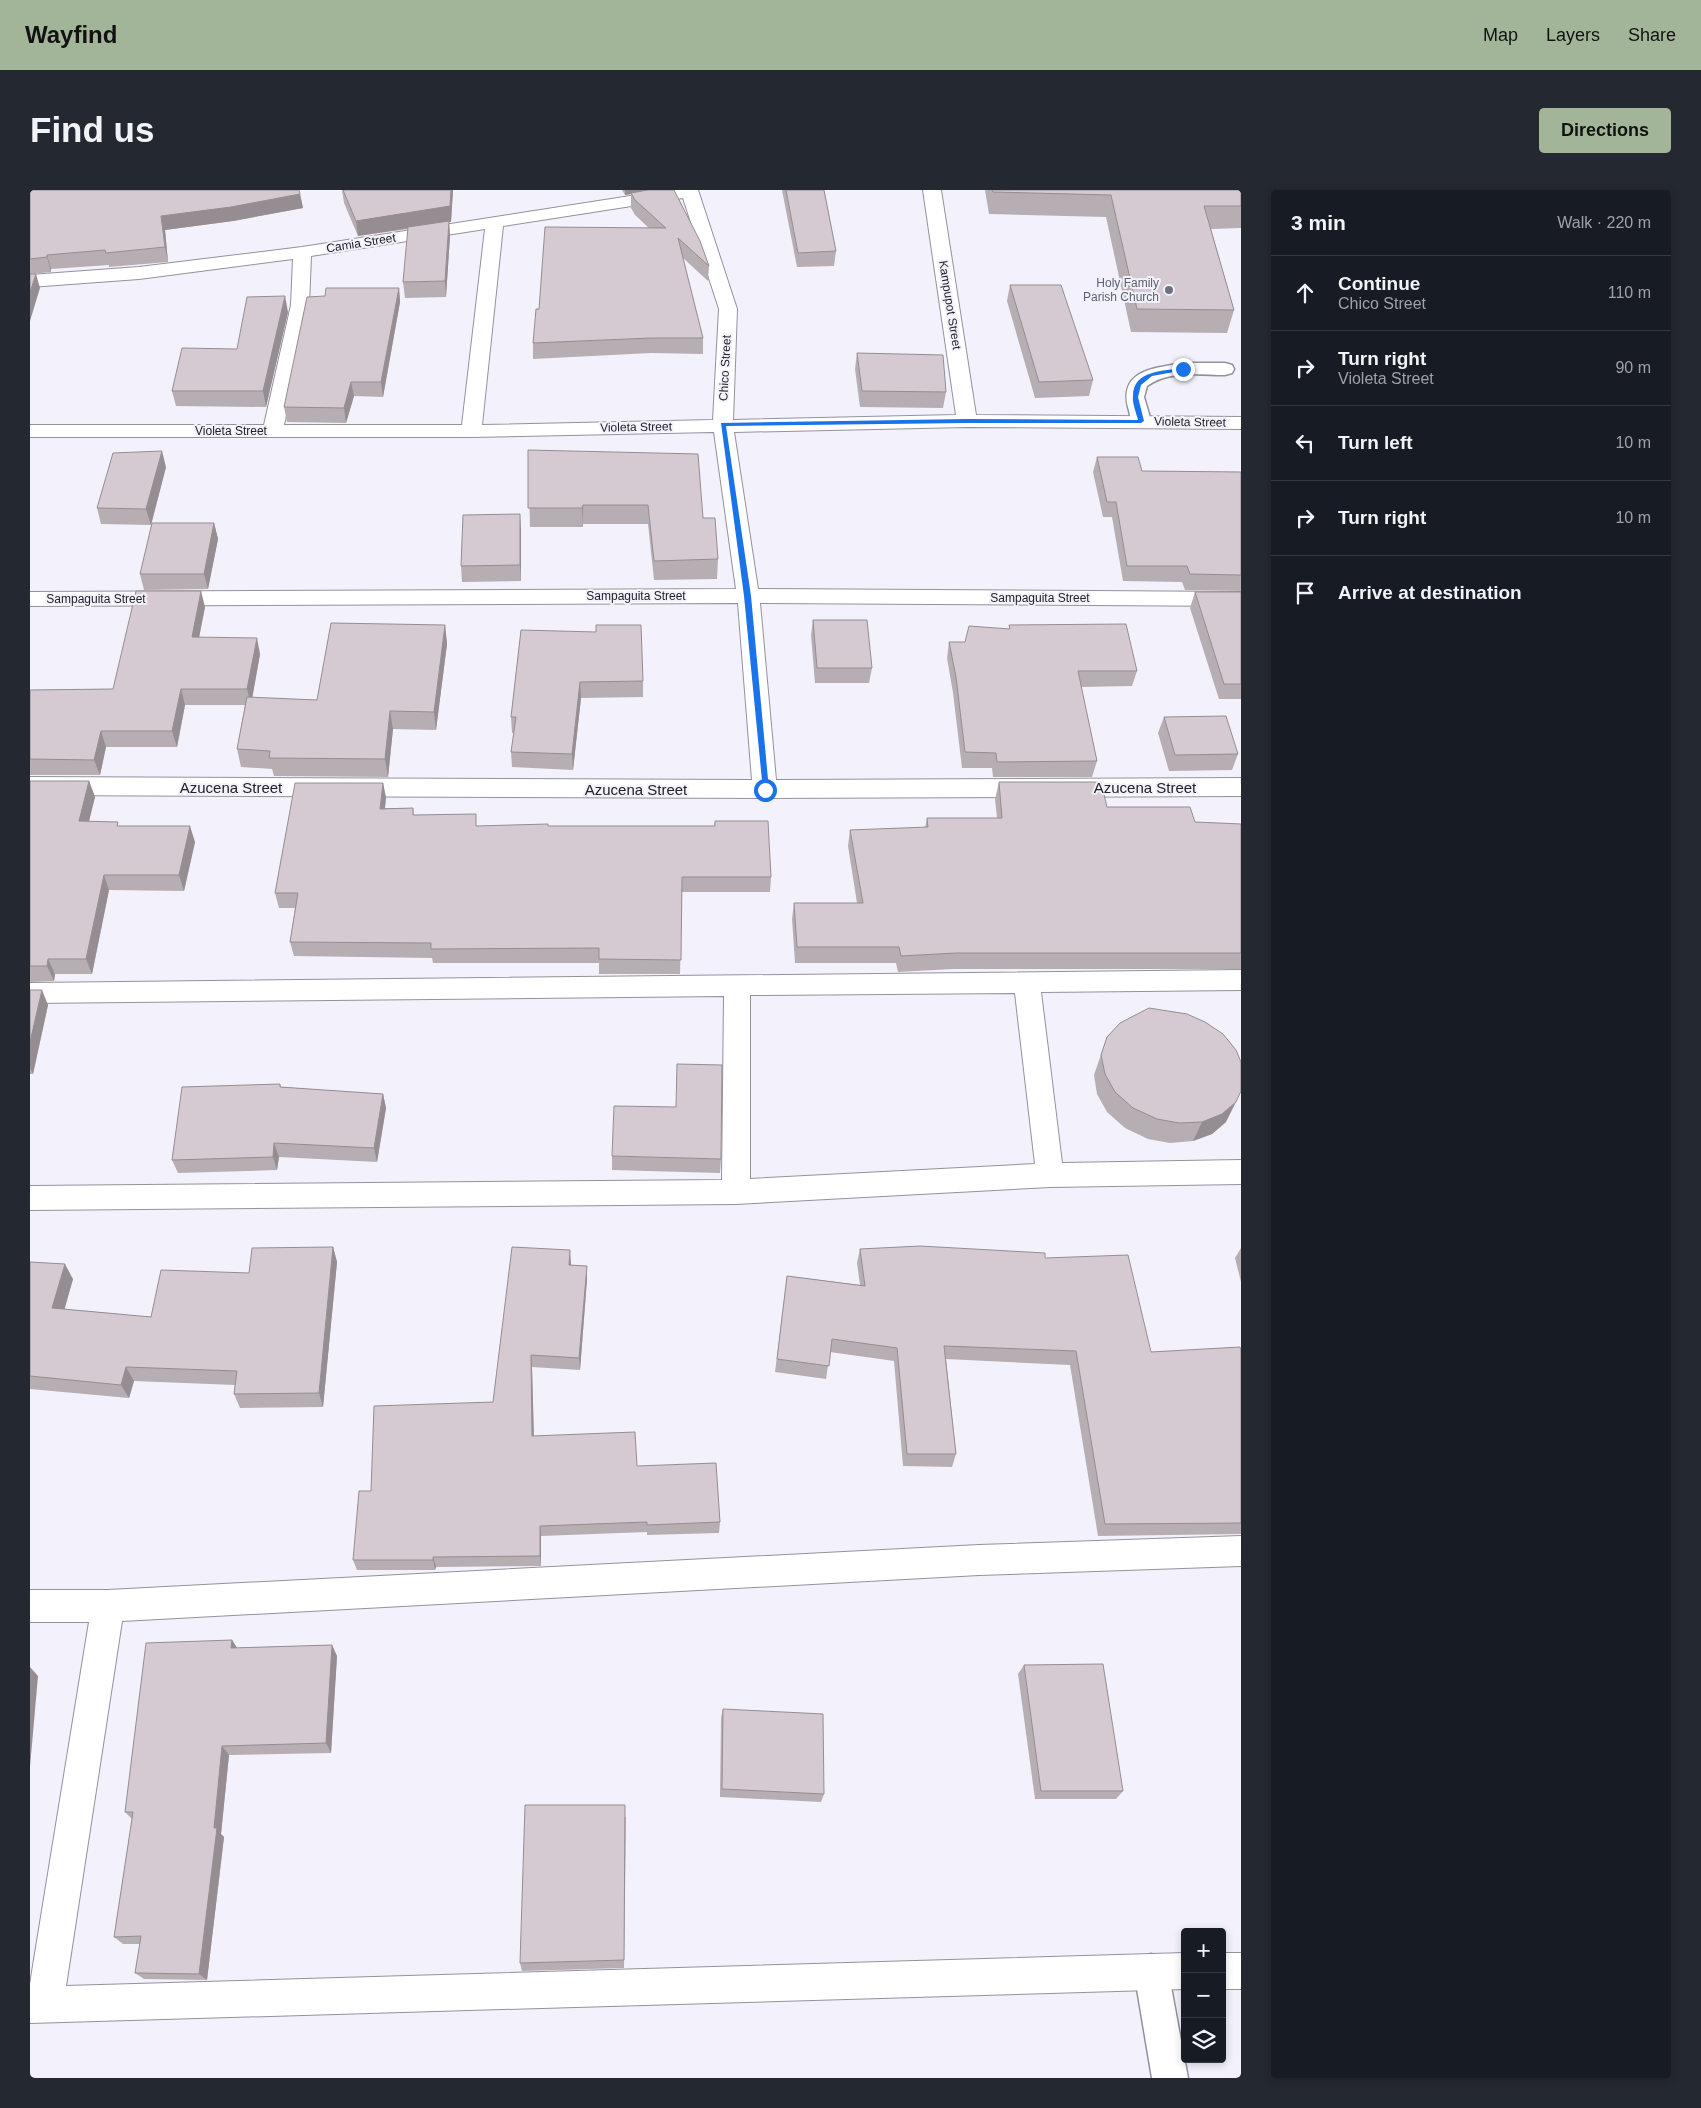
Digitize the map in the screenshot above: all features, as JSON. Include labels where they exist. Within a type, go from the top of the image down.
[{"type":"street","name":"Kampupot Street","points":[[932,190],[967,421]]},
{"type":"street","name":"Camia Street","points":[[30,282],[139,273],[302,252],[689,191]]},
{"type":"street","name":"Chico Street","points":[[689,191],[728,309],[723,425],[748,596],[765,790]]},
{"type":"street","points":[[470,430],[495,222]]},
{"type":"street","points":[[273,431],[300,305],[302,252]]},
{"type":"street","name":"Violeta Street","points":[[30,431],[470,430],[967,421],[1141,421],[1241,424]]},
{"type":"street","name":"Sampaguita Street","points":[[30,599],[748,596],[1241,599]]},
{"type":"street","name":"Azucena Street","points":[[30,786],[765,790],[1241,787]]},
{"type":"street","points":[[30,993],[737,987],[1241,980]]},
{"type":"street","points":[[1027,982],[1050,1175]]},
{"type":"street","points":[[736,1192],[737,987]]},
{"type":"street","points":[[30,1198],[736,1192],[1050,1175],[1241,1172]]},
{"type":"street","points":[[30,1606],[108,1606],[979,1560],[1241,1551]]},
{"type":"street","points":[[108,1606],[37,2005],[1168,1971]]},
{"type":"street","points":[[1226,1971],[1241,1971]]},
{"type":"lane","points":[[1141,421],[1135,397],[1136,390],[1138,384],[1150,375],[1183,369],[1225,369]]},
{"type":"lane","points":[[1168,1971],[1170,2078]]},
{"type":"building","points":[[30,190],[299,190],[300,194],[231,207],[161,216],[165,247],[106,253],[105,250],[47,255],[47,257],[30,259]]},
{"type":"building","points":[[343,190],[451,190],[450,206],[356,221]]},
{"type":"building","points":[[648,190],[674,190],[700,241],[709,266],[678,238],[703,338],[651,338],[533,343],[536,309],[539,309],[545,227],[666,228],[635,200],[631,193]]},
{"type":"building","points":[[786,190],[824,190],[836,251],[798,253]]},
{"type":"building","points":[[992,190],[1241,190],[1241,206],[1204,206],[1234,310],[1137,309],[1111,195],[993,192]]},
{"type":"building","points":[[449,221],[445,281],[403,282],[408,227]]},
{"type":"building","points":[[30,274],[36,274],[30,292]]},
{"type":"building","points":[[1010,285],[1061,285],[1093,380],[1039,382]]},
{"type":"building","points":[[326,288],[399,288],[381,382],[351,382],[344,408],[284,407],[307,297],[325,296]]},
{"type":"building","points":[[285,296],[263,391],[172,391],[182,348],[237,349],[247,297]]},
{"type":"building","points":[[857,353],[943,355],[946,392],[862,391]]},
{"type":"building","points":[[528,450],[698,454],[703,518],[715,518],[718,559],[654,561],[648,505],[583,505],[582,508],[528,508]]},
{"type":"building","points":[[162,451],[146,509],[97,508],[113,453]]},
{"type":"building","points":[[1097,457],[1138,457],[1142,471],[1241,472],[1241,575],[1190,574],[1187,566],[1127,566],[1116,502],[1107,502]]},
{"type":"building","points":[[520,514],[520,565],[461,566],[463,515]]},
{"type":"building","points":[[152,523],[214,523],[204,574],[140,574]]},
{"type":"building","points":[[136,591],[201,591],[192,637],[257,638],[247,689],[181,689],[172,731],[101,731],[94,760],[30,759],[30,690],[113,689]]},
{"type":"building","points":[[1195,592],[1241,592],[1241,684],[1224,684]]},
{"type":"building","points":[[813,620],[867,620],[872,668],[817,668]]},
{"type":"building","points":[[331,623],[445,625],[434,712],[390,711],[385,759],[269,758],[270,751],[237,749],[247,697],[317,700]]},
{"type":"building","points":[[1126,624],[1137,671],[1078,671],[1097,761],[997,762],[996,753],[965,752],[956,677],[949,642],[965,642],[969,626],[1010,629],[1009,625]]},
{"type":"building","points":[[596,625],[641,625],[643,681],[580,682],[572,754],[511,752],[516,717],[511,717],[521,630],[596,632]]},
{"type":"building","points":[[1226,716],[1238,754],[1175,755],[1164,717]]},
{"type":"building","points":[[30,781],[89,781],[79,821],[118,822],[117,826],[190,826],[179,875],[104,875],[86,959],[48,959],[47,966],[30,966]]},
{"type":"building","points":[[999,782],[1101,782],[1107,807],[1190,807],[1195,822],[1241,824],[1241,953],[956,953],[901,956],[899,947],[797,947],[794,903],[863,903],[850,830],[928,827],[927,818],[1002,818]]},
{"type":"building","points":[[295,783],[383,783],[380,809],[413,808],[413,815],[476,814],[476,826],[548,824],[548,826],[715,826],[715,821],[768,821],[771,877],[682,877],[681,960],[599,959],[599,948],[431,949],[431,943],[290,942],[298,893],[275,893]]},
{"type":"building","points":[[30,990],[42,990],[30,1042]]},
{"type":"building","points":[[1149,1008],[1187,1014],[1205,1022],[1223,1034],[1236,1050],[1241,1062],[1241,1091],[1236,1102],[1222,1114],[1202,1122],[1179,1123],[1157,1119],[1133,1108],[1115,1092],[1105,1074],[1101,1055],[1107,1037],[1120,1023]]},
{"type":"building","points":[[677,1064],[722,1065],[721,1159],[612,1156],[614,1106],[676,1107]]},
{"type":"building","points":[[280,1084],[280,1087],[383,1094],[374,1148],[274,1143],[273,1157],[172,1160],[182,1087]]},
{"type":"building","points":[[920,1246],[1045,1253],[1045,1258],[1128,1255],[1151,1352],[1240,1347],[1241,1523],[1105,1524],[1076,1351],[944,1346],[956,1454],[907,1454],[897,1348],[832,1339],[829,1366],[777,1359],[787,1276],[865,1286],[860,1249]]},
{"type":"building","points":[[333,1247],[319,1393],[234,1394],[237,1371],[126,1367],[121,1385],[30,1376],[30,1262],[65,1264],[52,1308],[151,1317],[161,1270],[249,1273],[252,1248]]},
{"type":"building","points":[[512,1247],[570,1250],[569,1265],[587,1266],[579,1358],[531,1355],[532,1436],[635,1432],[637,1466],[716,1463],[720,1522],[647,1525],[647,1522],[540,1526],[540,1556],[433,1557],[433,1560],[353,1560],[359,1491],[371,1491],[374,1406],[493,1402]]},
{"type":"building","points":[[232,1640],[231,1648],[332,1645],[326,1743],[222,1746],[214,1828],[217,1828],[199,1974],[135,1973],[141,1936],[114,1937],[133,1812],[125,1812],[146,1643]]},
{"type":"building","points":[[1103,1664],[1123,1791],[1041,1791],[1024,1665]]},
{"type":"building","points":[[723,1709],[823,1714],[824,1794],[722,1789]]},
{"type":"building","points":[[525,1805],[625,1805],[624,1960],[520,1963]]},
{"type":"place","name":"Holy Family Parish Church","points":[[1169,290]]},
{"type":"route","points":[[765,790],[748,596],[723,425],[967,421],[1141,421],[1135,397],[1138,384],[1150,375],[1183,369]]}]
